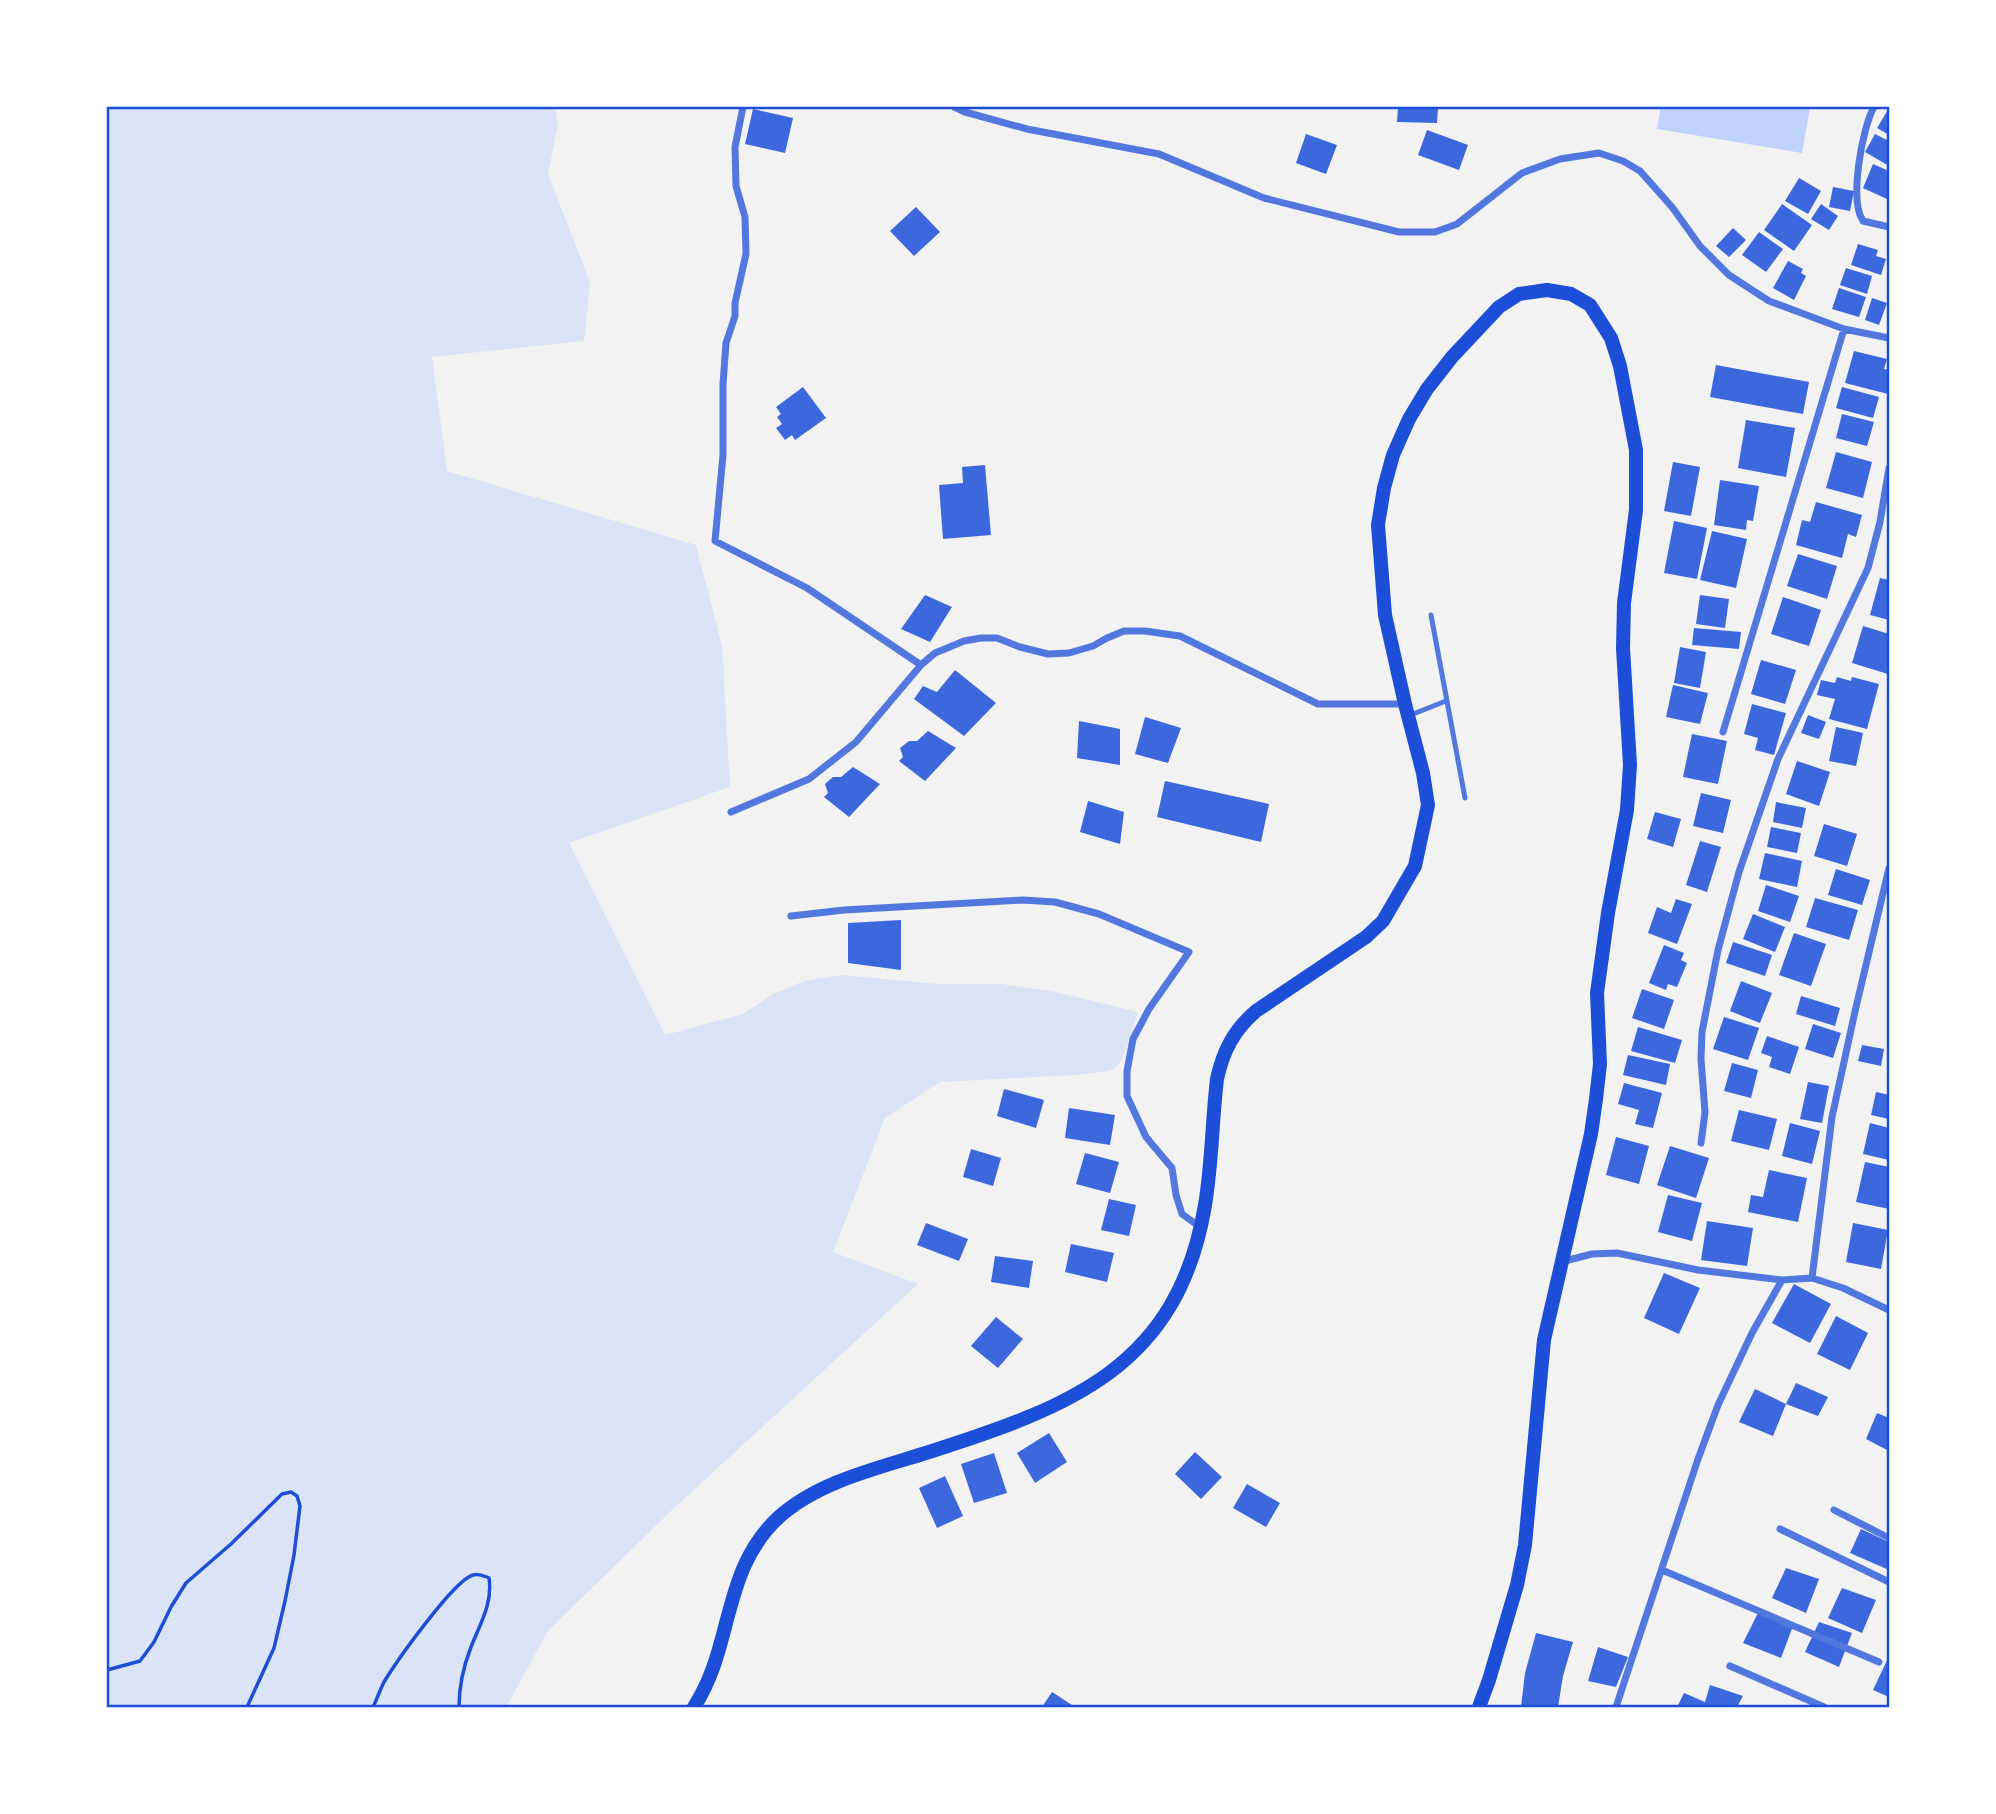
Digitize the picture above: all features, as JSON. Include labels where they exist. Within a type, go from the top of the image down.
[{"type":"main road","points":[[694,1707],[713,1668],[743,1566],[755,1544],[777,1519],[801,1500],[844,1480],[1019,1421],[1078,1394],[1109,1375],[1139,1349],[1162,1319],[1181,1285],[1195,1250],[1208,1184],[1217,1079],[1220,1063],[1231,1039],[1245,1020],[1256,1011],[1344,953],[1384,921],[1415,866],[1427,805],[1423,773],[1385,615],[1378,525],[1393,455],[1409,419],[1427,389],[1472,333],[1499,307],[1519,294],[1547,290],[1571,294],[1590,305],[1611,338],[1620,366],[1636,450],[1636,510],[1624,614],[1623,648],[1630,765],[1627,810],[1597,992],[1600,1064],[1591,1134],[1542,1352],[1525,1545],[1513,1597],[1479,1707]]},
{"type":"street","points":[[743,107],[735,147],[736,186],[745,217],[746,254],[735,303],[735,316],[726,343],[723,456],[715,541],[807,588],[921,665]]},
{"type":"street","points":[[954,107],[1027,129],[1159,154],[1264,198],[1399,232],[1435,232],[1457,224],[1522,173],[1560,159],[1599,153],[1623,161],[1640,172],[1672,207],[1700,246],[1729,275],[1769,302],[1844,329],[1889,338]]},
{"type":"street","points":[[1874,107],[1859,155],[1857,213],[1863,221],[1889,227]]},
{"type":"street","points":[[1723,732],[1844,329]]},
{"type":"street","points":[[1701,1143],[1705,1112],[1702,1032],[1718,950],[1735,885],[1778,759],[1868,568],[1880,522],[1889,468]]},
{"type":"street","points":[[731,812],[809,779],[856,742],[921,665],[935,653],[964,641],[981,638],[997,638],[1048,654],[1069,653],[1093,646],[1124,631],[1180,636],[1318,704],[1406,710]]},
{"type":"street","points":[[1812,1278],[1832,1117],[1889,868]]},
{"type":"street","points":[[791,916],[844,910],[1023,900],[1055,902],[1099,914],[1189,952],[1149,1009],[1133,1039],[1127,1071],[1127,1096],[1146,1137],[1172,1168],[1182,1214],[1200,1228]]},
{"type":"street","points":[[1561,1262],[1592,1254],[1617,1252],[1698,1270],[1782,1280],[1812,1278],[1843,1288],[1889,1310]]},
{"type":"street","points":[[1616,1707],[1718,1405],[1782,1280]]},
{"type":"street","points":[[1834,1510],[1889,1538]]},
{"type":"street","points":[[1780,1529],[1889,1582]]},
{"type":"street","points":[[1662,1570],[1879,1662]]},
{"type":"street","points":[[1730,1666],[1824,1707]]},
{"type":"lane","points":[[1432,615],[1465,798]]},
{"type":"lane","points":[[1406,710],[1446,701]]},
{"type":"path","points":[[107,1670],[140,1661],[154,1642],[186,1583],[282,1494],[291,1492],[297,1496],[300,1506],[287,1590],[274,1647],[247,1707]]},
{"type":"path","points":[[373,1707],[384,1683],[436,1612],[462,1580],[480,1574],[489,1578],[491,1592],[466,1663],[459,1707]]},
{"type":"shaded area","points":[[107,107],[555,107],[558,124],[548,174],[590,282],[584,341],[432,357],[447,471],[696,545],[722,646],[730,787],[569,843],[665,1035],[743,1014],[773,994],[804,981],[841,975],[938,984],[1002,984],[1055,992],[1138,1012],[1122,1060],[1109,1071],[940,1082],[885,1118],[833,1252],[918,1284],[673,1509],[548,1631],[506,1707],[107,1707]]},
{"type":"water","points":[[1661,107],[1810,107],[1802,153],[1657,129]]},
{"type":"building","points":[[1398,107],[1438,107],[1437,123],[1397,122]]},
{"type":"building","points":[[1889,108],[1889,135],[1877,128]]},
{"type":"building","points":[[753,109],[793,118],[785,153],[745,144]]},
{"type":"building","points":[[1427,130],[1468,145],[1459,170],[1418,155]]},
{"type":"building","points":[[1306,134],[1337,145],[1326,174],[1296,163]]},
{"type":"building","points":[[1875,134],[1889,141],[1889,166],[1865,152]]},
{"type":"building","points":[[1873,164],[1889,171],[1887,199],[1863,188]]},
{"type":"building","points":[[1799,178],[1821,191],[1808,214],[1785,201]]},
{"type":"building","points":[[1833,187],[1854,191],[1850,211],[1829,207]]},
{"type":"building","points":[[1782,204],[1812,225],[1794,251],[1764,230]]},
{"type":"building","points":[[1821,204],[1838,216],[1829,230],[1811,219]]},
{"type":"building","points":[[916,207],[940,232],[914,256],[890,231]]},
{"type":"building","points":[[1733,228],[1746,240],[1729,257],[1716,246]]},
{"type":"building","points":[[1759,232],[1783,249],[1766,272],[1742,255]]},
{"type":"building","points":[[1858,244],[1878,250],[1876,256],[1886,259],[1881,275],[1851,265]]},
{"type":"building","points":[[1788,261],[1803,269],[1801,273],[1806,276],[1794,300],[1773,288]]},
{"type":"building","points":[[1846,268],[1872,276],[1867,294],[1840,285]]},
{"type":"building","points":[[1839,288],[1866,297],[1859,317],[1832,309]]},
{"type":"building","points":[[1872,298],[1887,303],[1879,325],[1865,320]]},
{"type":"building","points":[[1854,351],[1887,359],[1884,369],[1889,370],[1888,394],[1845,383]]},
{"type":"building","points":[[1716,365],[1809,382],[1803,414],[1710,397]]},
{"type":"building","points":[[803,387],[826,418],[795,440],[792,435],[785,440],[776,428],[782,424],[777,417],[781,414],[776,407]]},
{"type":"building","points":[[1842,387],[1879,397],[1873,418],[1836,408]]},
{"type":"building","points":[[1842,414],[1874,422],[1867,446],[1836,438]]},
{"type":"building","points":[[1746,420],[1795,428],[1786,477],[1738,468]]},
{"type":"building","points":[[1836,452],[1872,462],[1863,498],[1826,488]]},
{"type":"building","points":[[1673,462],[1700,467],[1691,516],[1664,511]]},
{"type":"building","points":[[985,465],[991,535],[943,539],[939,485],[963,483],[962,467]]},
{"type":"building","points":[[1720,480],[1759,486],[1753,521],[1747,520],[1746,530],[1714,525]]},
{"type":"building","points":[[1816,502],[1862,515],[1856,537],[1848,534],[1842,558],[1796,545],[1802,520],[1810,522]]},
{"type":"building","points":[[1674,521],[1707,528],[1697,579],[1664,573]]},
{"type":"building","points":[[1712,531],[1747,539],[1736,588],[1700,580]]},
{"type":"building","points":[[1798,554],[1837,566],[1827,599],[1787,586]]},
{"type":"building","points":[[1880,578],[1889,580],[1889,620],[1870,615]]},
{"type":"building","points":[[925,595],[952,607],[930,642],[901,629]]},
{"type":"building","points":[[1700,595],[1729,599],[1725,628],[1696,624]]},
{"type":"building","points":[[1783,597],[1821,610],[1809,646],[1771,634]]},
{"type":"building","points":[[1863,626],[1889,634],[1888,674],[1852,663]]},
{"type":"building","points":[[1694,628],[1741,632],[1739,649],[1692,645]]},
{"type":"building","points":[[1680,647],[1706,652],[1700,688],[1674,683]]},
{"type":"building","points":[[1761,660],[1796,670],[1785,704],[1751,694]]},
{"type":"building","points":[[955,670],[996,703],[964,736],[914,699],[923,686],[937,692]]},
{"type":"building","points":[[1837,677],[1851,681],[1852,677],[1879,684],[1867,729],[1829,719],[1835,699],[1817,695],[1821,680],[1835,683]]},
{"type":"building","points":[[1673,685],[1708,693],[1700,724],[1666,717]]},
{"type":"building","points":[[1752,704],[1786,713],[1774,755],[1755,750],[1758,738],[1744,734]]},
{"type":"building","points":[[1808,715],[1826,722],[1819,739],[1801,733]]},
{"type":"building","points":[[1145,717],[1181,728],[1168,763],[1135,754]]},
{"type":"building","points":[[1079,721],[1120,729],[1120,765],[1077,758]]},
{"type":"building","points":[[1836,727],[1863,733],[1856,766],[1829,761]]},
{"type":"building","points":[[928,731],[956,748],[925,781],[899,761],[903,757],[900,748],[909,741],[917,741]]},
{"type":"building","points":[[1692,734],[1727,741],[1718,784],[1683,777]]},
{"type":"building","points":[[1797,761],[1830,772],[1819,806],[1786,794]]},
{"type":"building","points":[[853,767],[880,784],[849,817],[824,797],[828,793],[825,784],[833,777],[841,777]]},
{"type":"building","points":[[1165,781],[1269,804],[1261,842],[1157,817]]},
{"type":"building","points":[[1701,793],[1731,800],[1723,833],[1693,826]]},
{"type":"building","points":[[1088,801],[1124,812],[1120,844],[1080,832]]},
{"type":"building","points":[[1776,802],[1806,808],[1802,828],[1773,822]]},
{"type":"building","points":[[1655,812],[1681,819],[1673,847],[1647,839]]},
{"type":"building","points":[[1824,824],[1857,834],[1847,866],[1814,856]]},
{"type":"building","points":[[1771,827],[1801,833],[1797,853],[1767,847]]},
{"type":"building","points":[[1700,841],[1721,847],[1707,892],[1686,885]]},
{"type":"building","points":[[1765,853],[1802,861],[1797,887],[1759,879]]},
{"type":"building","points":[[1836,869],[1870,880],[1862,905],[1828,895]]},
{"type":"building","points":[[1766,885],[1799,896],[1790,922],[1758,911]]},
{"type":"building","points":[[1815,898],[1858,910],[1849,940],[1806,927]]},
{"type":"building","points":[[1676,899],[1692,904],[1677,944],[1648,933],[1657,907],[1671,913]]},
{"type":"building","points":[[1753,914],[1785,927],[1775,952],[1743,939]]},
{"type":"building","points":[[901,920],[901,970],[848,963],[848,923]]},
{"type":"building","points":[[1794,933],[1826,944],[1811,986],[1779,975]]},
{"type":"building","points":[[1733,942],[1772,955],[1765,976],[1726,963]]},
{"type":"building","points":[[1664,945],[1684,953],[1681,960],[1687,963],[1677,987],[1668,984],[1666,990],[1649,983]]},
{"type":"building","points":[[1741,981],[1772,993],[1760,1023],[1730,1011]]},
{"type":"building","points":[[1642,989],[1674,1000],[1664,1029],[1632,1018]]},
{"type":"building","points":[[1801,996],[1840,1008],[1835,1026],[1796,1014]]},
{"type":"building","points":[[1724,1017],[1759,1028],[1748,1060],[1713,1049]]},
{"type":"building","points":[[1813,1024],[1841,1033],[1833,1058],[1805,1049]]},
{"type":"building","points":[[1638,1027],[1682,1040],[1675,1063],[1631,1051]]},
{"type":"building","points":[[1767,1036],[1799,1047],[1790,1074],[1769,1067],[1772,1057],[1761,1053]]},
{"type":"building","points":[[1862,1045],[1884,1049],[1881,1066],[1858,1061]]},
{"type":"building","points":[[1628,1055],[1670,1064],[1666,1085],[1623,1075]]},
{"type":"building","points":[[1732,1063],[1758,1070],[1751,1098],[1724,1091]]},
{"type":"building","points":[[1808,1082],[1829,1086],[1822,1123],[1800,1119]]},
{"type":"building","points":[[1624,1083],[1662,1093],[1653,1128],[1635,1124],[1639,1110],[1618,1104]]},
{"type":"building","points":[[1004,1089],[1044,1100],[1036,1128],[997,1116]]},
{"type":"building","points":[[1876,1092],[1889,1095],[1889,1119],[1871,1115]]},
{"type":"building","points":[[1069,1108],[1115,1115],[1110,1145],[1065,1138]]},
{"type":"building","points":[[1739,1110],[1777,1119],[1769,1150],[1731,1141]]},
{"type":"building","points":[[1790,1123],[1820,1131],[1812,1164],[1782,1156]]},
{"type":"building","points":[[1870,1123],[1889,1128],[1889,1160],[1863,1154]]},
{"type":"building","points":[[1616,1137],[1649,1146],[1639,1184],[1606,1175]]},
{"type":"building","points":[[1670,1146],[1709,1158],[1696,1198],[1657,1185]]},
{"type":"building","points":[[971,1149],[1001,1158],[993,1186],[963,1177]]},
{"type":"building","points":[[1085,1153],[1119,1162],[1110,1193],[1076,1184]]},
{"type":"building","points":[[1865,1162],[1889,1167],[1889,1209],[1856,1202]]},
{"type":"building","points":[[1769,1170],[1807,1178],[1798,1222],[1748,1212],[1751,1195],[1763,1197]]},
{"type":"building","points":[[1668,1195],[1702,1203],[1692,1241],[1658,1232]]},
{"type":"building","points":[[1109,1199],[1136,1205],[1129,1236],[1101,1230]]},
{"type":"building","points":[[1707,1221],[1753,1228],[1747,1266],[1701,1260]]},
{"type":"building","points":[[926,1223],[968,1239],[959,1261],[917,1245]]},
{"type":"building","points":[[1853,1223],[1888,1230],[1881,1269],[1846,1262]]},
{"type":"building","points":[[1071,1244],[1114,1253],[1107,1282],[1065,1272]]},
{"type":"building","points":[[995,1256],[1033,1261],[1029,1288],[991,1282]]},
{"type":"building","points":[[1664,1273],[1700,1288],[1679,1334],[1644,1318]]},
{"type":"building","points":[[1794,1284],[1831,1304],[1810,1343],[1772,1323]]},
{"type":"building","points":[[1836,1316],[1868,1333],[1850,1370],[1817,1354]]},
{"type":"building","points":[[996,1317],[1023,1339],[998,1368],[971,1346]]},
{"type":"building","points":[[1796,1383],[1828,1397],[1818,1416],[1786,1404]]},
{"type":"building","points":[[1755,1389],[1786,1404],[1773,1436],[1739,1422]]},
{"type":"building","points":[[1877,1413],[1889,1418],[1889,1451],[1866,1439]]},
{"type":"building","points":[[1049,1433],[1067,1462],[1035,1483],[1017,1453]]},
{"type":"building","points":[[1195,1452],[1222,1477],[1201,1499],[1175,1474]]},
{"type":"building","points":[[994,1453],[1007,1493],[974,1503],[961,1464]]},
{"type":"building","points":[[945,1476],[963,1516],[937,1528],[919,1488]]},
{"type":"building","points":[[1247,1484],[1280,1503],[1266,1527],[1233,1508]]},
{"type":"building","points":[[1861,1529],[1889,1542],[1889,1570],[1850,1553]]},
{"type":"building","points":[[1786,1568],[1819,1579],[1806,1613],[1772,1598]]},
{"type":"building","points":[[1842,1588],[1876,1600],[1862,1633],[1828,1618]]},
{"type":"building","points":[[1759,1611],[1793,1626],[1781,1658],[1743,1643]]},
{"type":"building","points":[[1819,1622],[1852,1633],[1839,1667],[1805,1652]]},
{"type":"building","points":[[1536,1633],[1573,1642],[1558,1707],[1521,1707],[1525,1673]]},
{"type":"building","points":[[1598,1647],[1628,1657],[1616,1687],[1588,1681]]},
{"type":"building","points":[[1889,1656],[1889,1697],[1873,1690]]},
{"type":"building","points":[[1710,1685],[1743,1696],[1737,1707],[1677,1707],[1684,1693],[1705,1702]]},
{"type":"building","points":[[1052,1692],[1075,1707],[1042,1707]]}]
